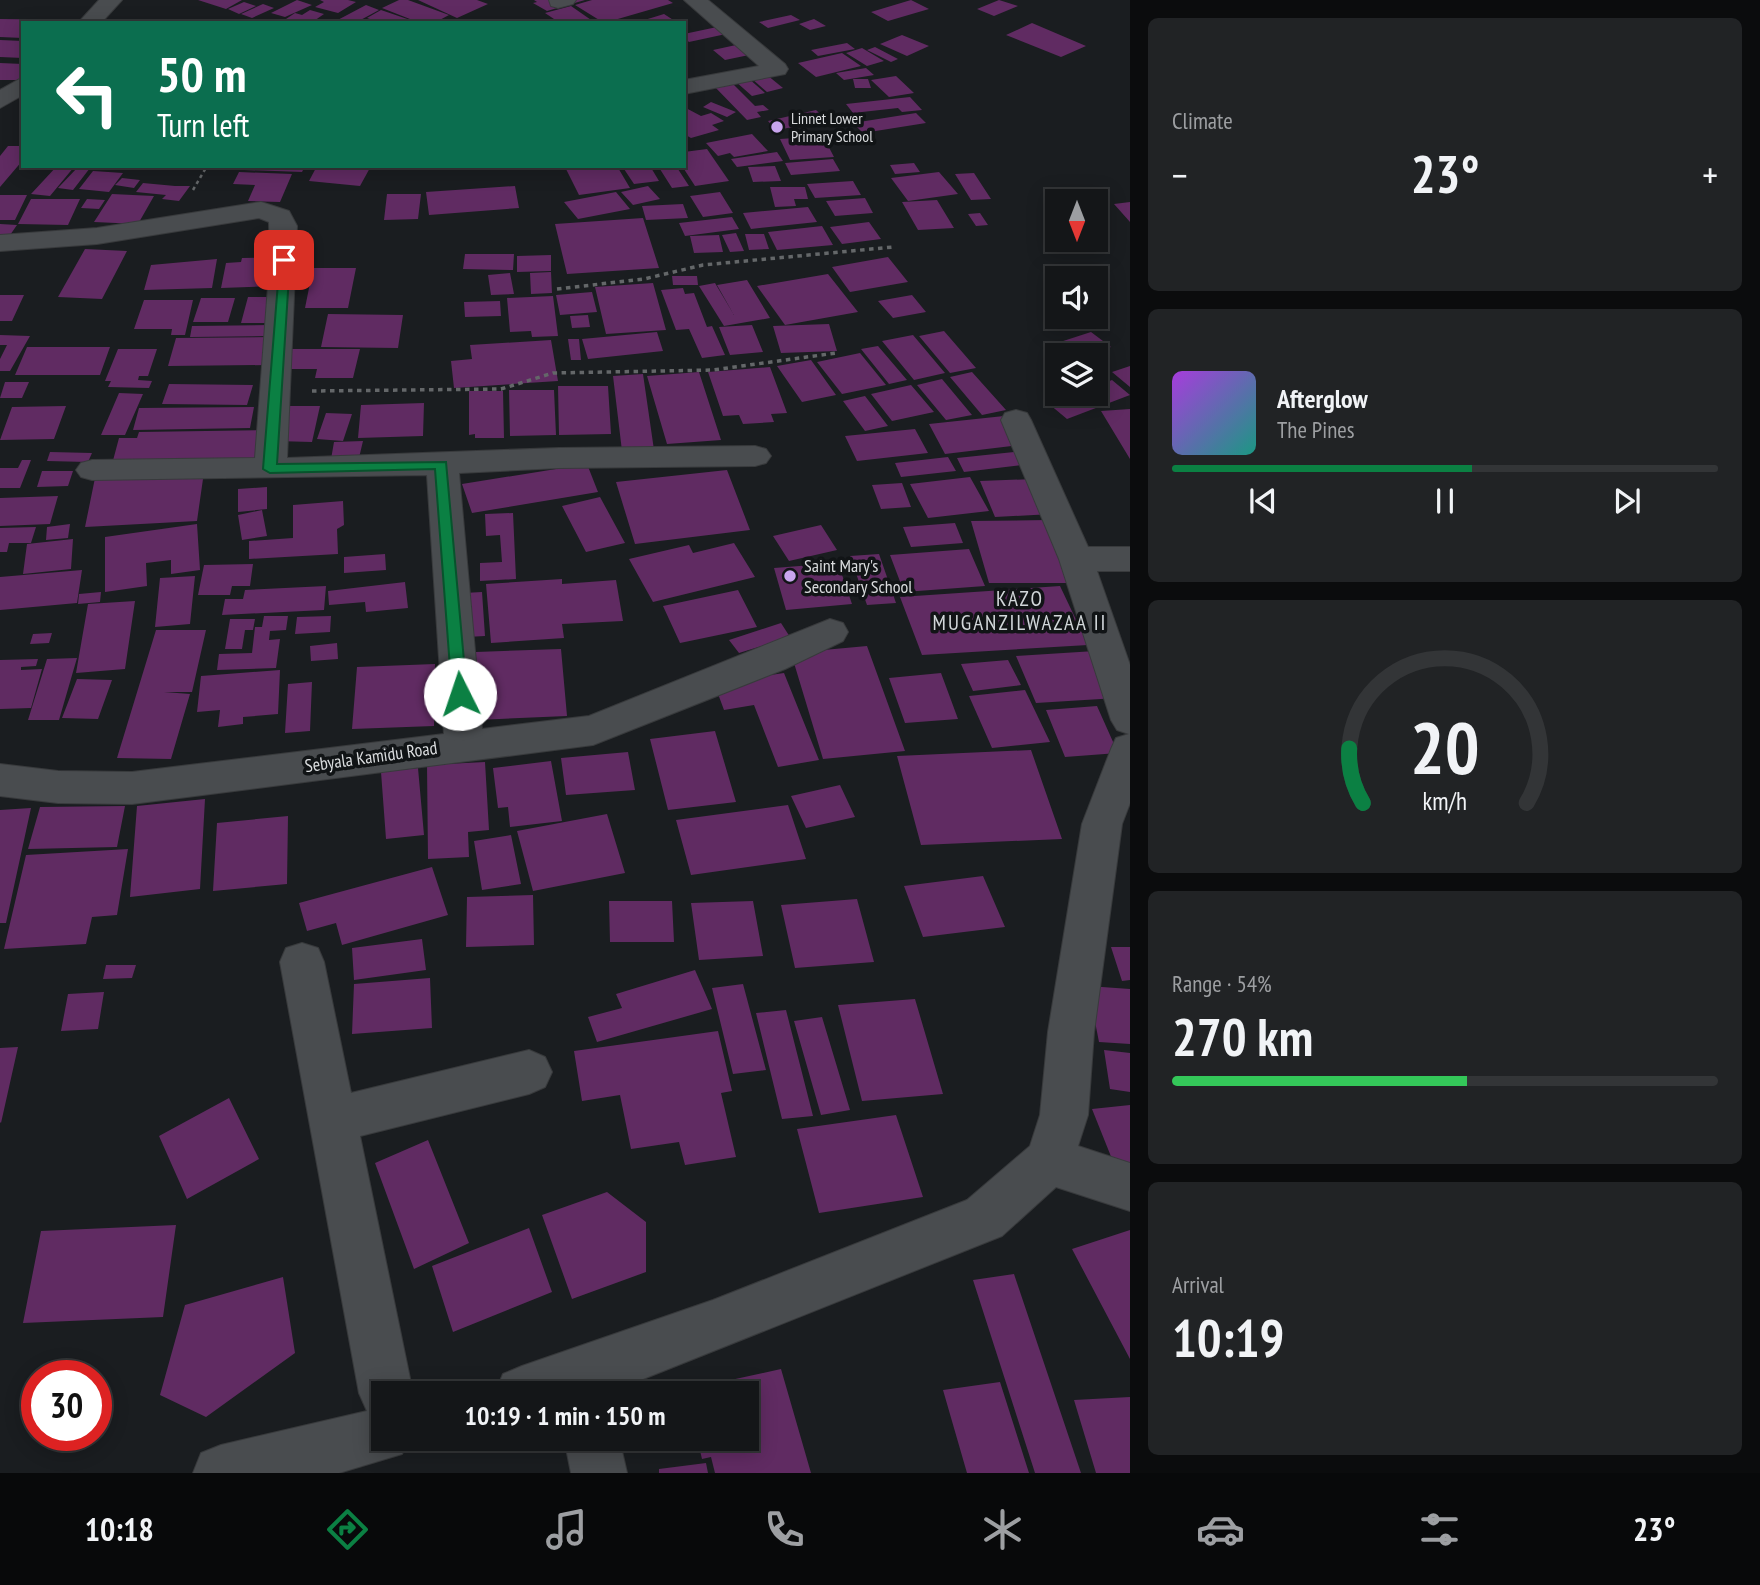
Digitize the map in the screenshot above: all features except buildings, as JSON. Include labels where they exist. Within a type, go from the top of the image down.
[{"type":"street","points":[[91,21],[111,0]]},
{"type":"street","points":[[686,87],[777,69],[695,0]]},
{"type":"street","points":[[0,102],[21,86]]},
{"type":"street","points":[[0,243],[97,236],[255,210],[274,213],[284,226],[284,260],[270,469]]},
{"type":"street","points":[[1016,421],[1076,559],[1130,720]]},
{"type":"street","points":[[92,470],[270,469],[442,465],[559,458],[755,456]]},
{"type":"street","points":[[442,465],[464,745]]},
{"type":"street","points":[[1076,559],[1130,559]]},
{"type":"street","name":"Sebyala Kamidu Road","points":[[0,780],[58,787],[132,789],[593,730],[772,659],[830,632]]},
{"type":"street","points":[[588,1381],[713,1326],[984,1218],[1049,1161],[1064,1115],[1071,1032],[1130,749]]},
{"type":"street","points":[[302,962],[384,1381]]},
{"type":"street","points":[[334,1120],[529,1072]]},
{"type":"street","points":[[1049,1161],[1130,1188]]},
{"type":"street","points":[[221,1473],[371,1438]]},
{"type":"street","points":[[594,1451],[599,1473]]},
{"type":"path","points":[[557,289],[644,279],[703,265],[893,247]]},
{"type":"path","points":[[274,391],[501,389],[520,386],[537,376],[553,373],[713,370],[836,354]]},
{"type":"place","name":"Linnet Lower Primary School","points":[[777,127]]},
{"type":"place","name":"Saint Mary's Secondary School","points":[[790,576]]},
{"type":"district","name":"KAZO MUGANZILWAZAA II","points":[[1020,611]]},
{"type":"route","points":[[284,260],[270,469],[442,465],[460,694]]}]
